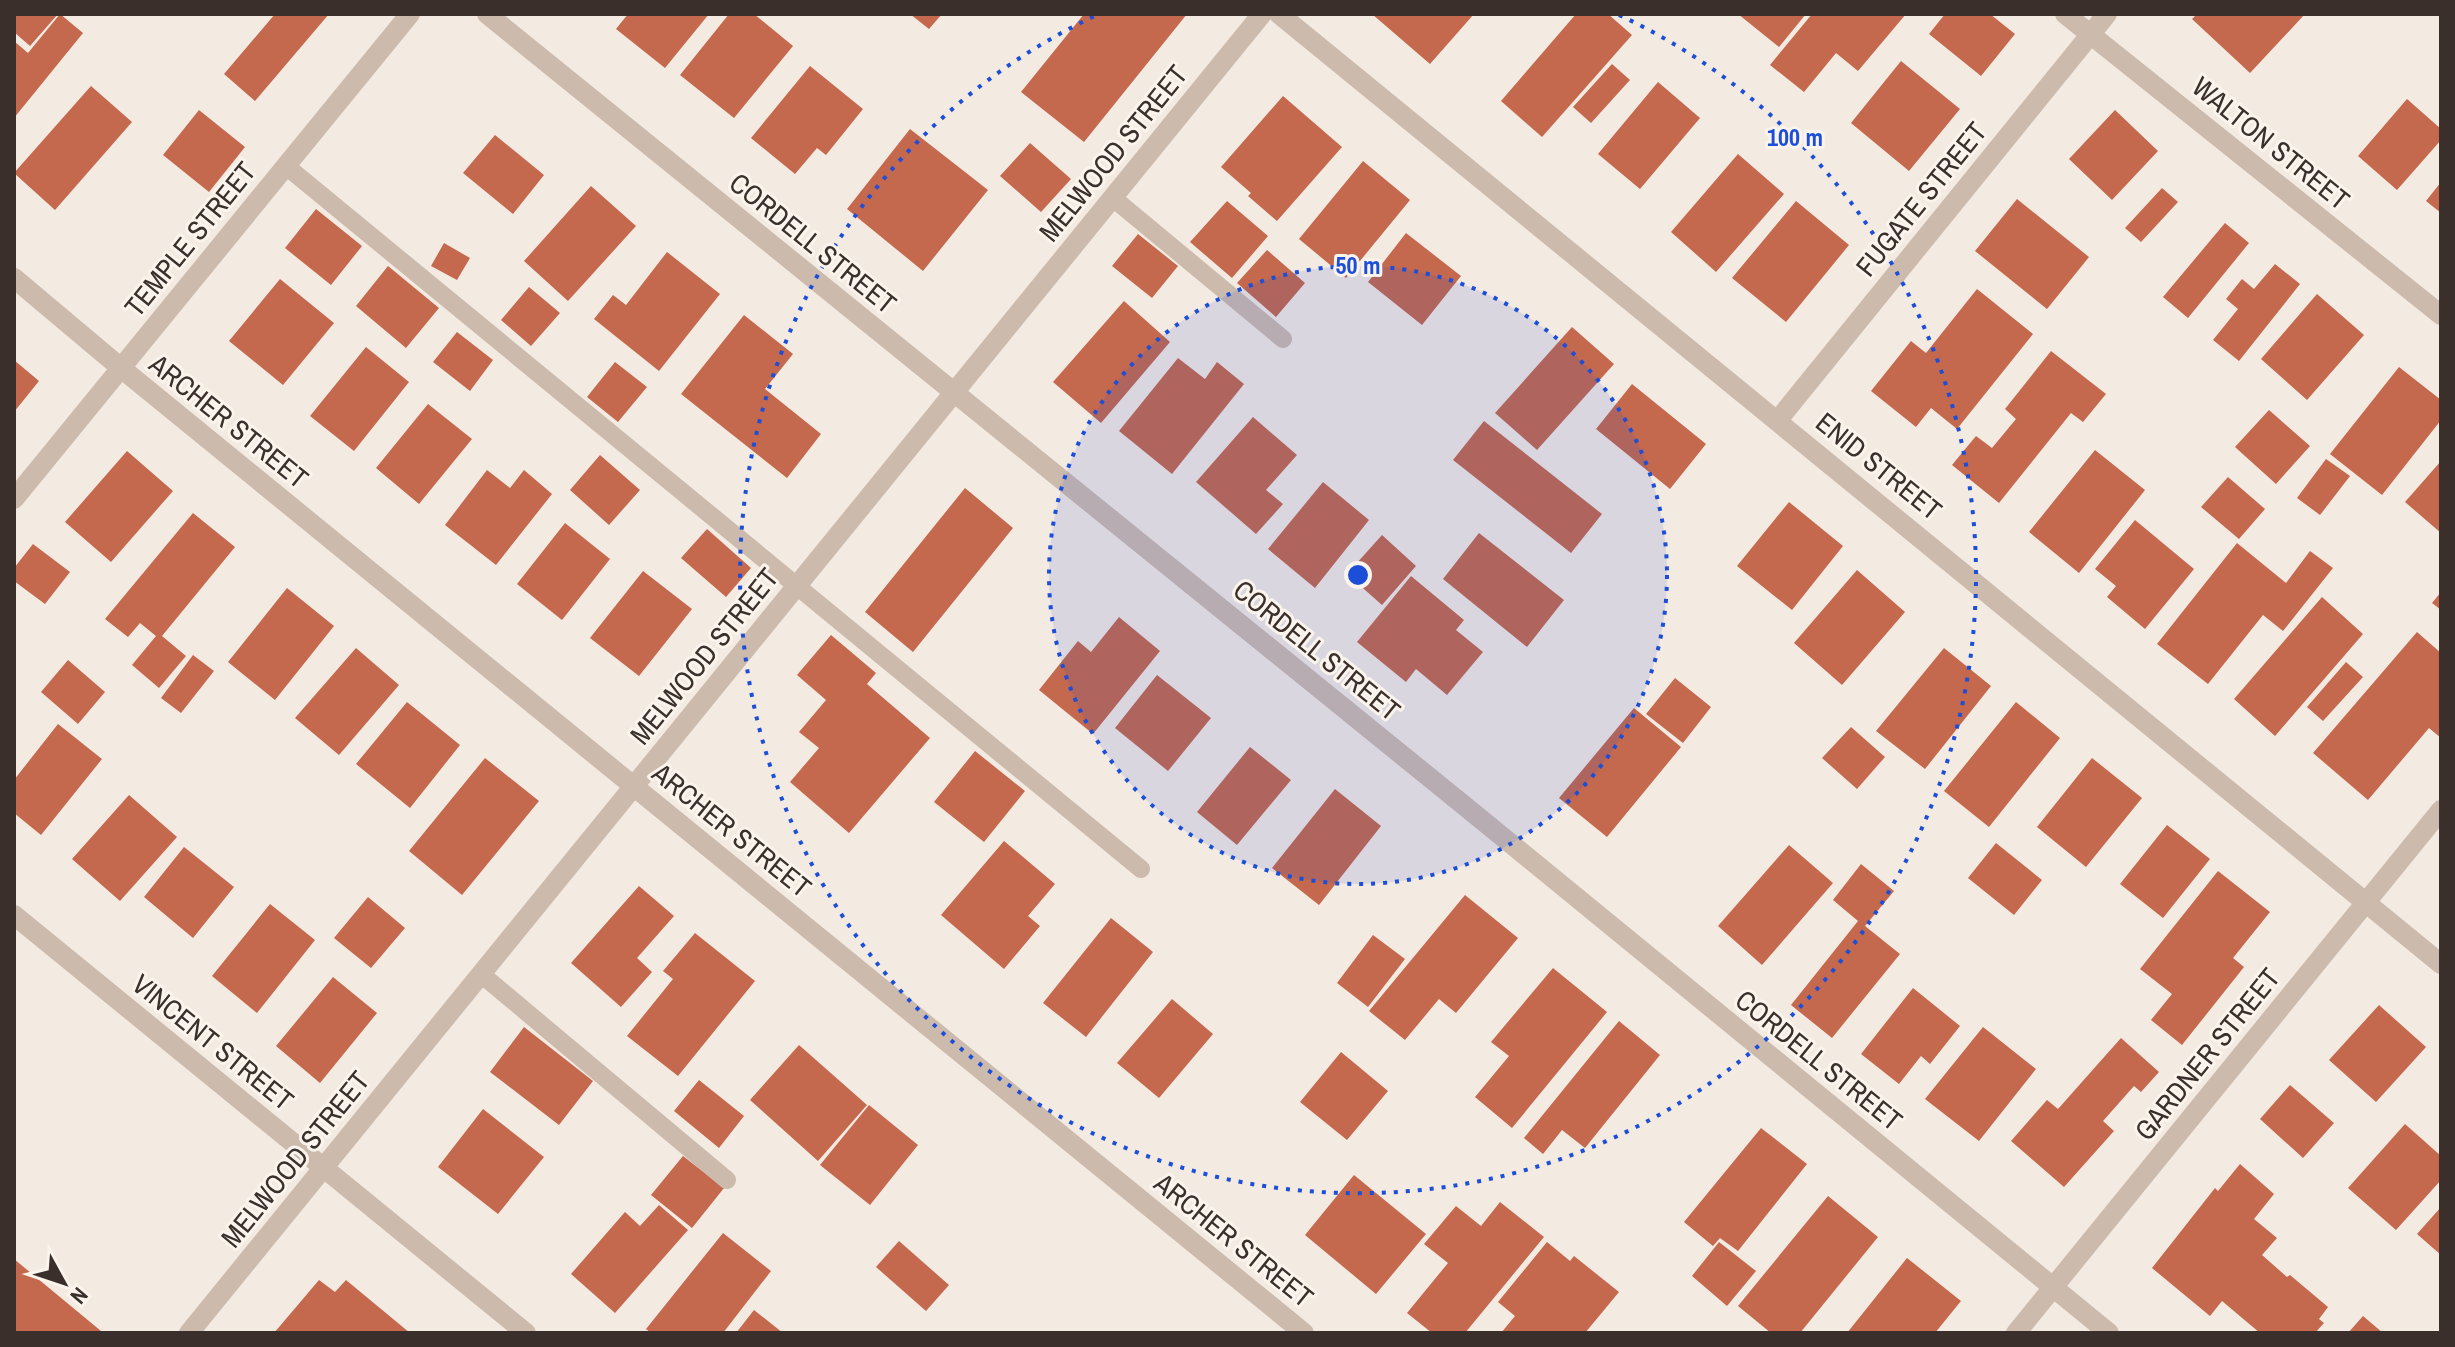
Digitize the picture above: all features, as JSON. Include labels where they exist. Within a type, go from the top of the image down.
[{"type":"street","name":"TEMPLE STREET","points":[[14,499],[410,14]]},
{"type":"street","name":"CORDELL STREET","points":[[487,14],[2109,1333]]},
{"type":"street","name":"MELWOOD STREET","points":[[189,1333],[1262,14]]},
{"type":"street","name":"ENID STREET","points":[[1279,14],[2441,964]]},
{"type":"street","name":"WALTON STREET","points":[[2065,14],[2441,315]]},
{"type":"street","name":"FUGATE STREET","points":[[1778,420],[2107,14]]},
{"type":"street","name":"ARCHER STREET","points":[[14,278],[1304,1333]]},
{"type":"street","name":"GARDNER STREET","points":[[2016,1333],[2441,810]]},
{"type":"street","name":"VINCENT STREET","points":[[14,915],[526,1333]]},
{"type":"lane","points":[[286,166],[1141,869]]},
{"type":"lane","points":[[1113,198],[1283,339]]},
{"type":"lane","points":[[481,974],[727,1180]]},
{"type":"building","points":[[14,14],[58,14],[30,46],[14,32]]},
{"type":"building","points":[[60,14],[83,33],[14,118],[14,41],[28,53]]},
{"type":"building","points":[[275,14],[329,14],[255,101],[224,74]]},
{"type":"building","points":[[628,14],[709,14],[665,68],[616,29]]},
{"type":"building","points":[[729,14],[754,14],[793,46],[734,118],[680,75]]},
{"type":"building","points":[[910,14],[942,14],[929,29]]},
{"type":"building","points":[[1084,14],[1187,14],[1084,142],[1021,92]]},
{"type":"building","points":[[1372,14],[1474,14],[1430,64]]},
{"type":"building","points":[[1576,14],[1608,14],[1632,35],[1542,137],[1501,101]]},
{"type":"building","points":[[1738,14],[1806,14],[1779,47]]},
{"type":"building","points":[[1812,14],[1906,14],[1858,71],[1836,53],[1804,92],[1770,65]]},
{"type":"building","points":[[1945,14],[1990,14],[2015,34],[1981,76],[1929,34]]},
{"type":"building","points":[[2197,14],[2305,14],[2250,73],[2192,19]]},
{"type":"building","points":[[1901,61],[1960,109],[1909,171],[1851,123]]},
{"type":"building","points":[[1612,64],[1630,80],[1591,123],[1573,107]]},
{"type":"building","points":[[810,66],[863,109],[826,155],[817,148],[795,174],[751,138]]},
{"type":"building","points":[[1658,82],[1700,118],[1640,189],[1598,154]]},
{"type":"building","points":[[91,86],[132,122],[55,210],[14,173]]},
{"type":"building","points":[[1283,96],[1342,147],[1277,221],[1221,167]]},
{"type":"building","points":[[2407,99],[2441,129],[2441,140],[2397,190],[2358,156]]},
{"type":"building","points":[[199,110],[245,147],[209,192],[163,155]]},
{"type":"building","points":[[2115,110],[2158,151],[2112,200],[2069,159]]},
{"type":"building","points":[[910,129],[988,190],[923,271],[847,209]]},
{"type":"building","points":[[495,135],[544,175],[513,214],[463,173]]},
{"type":"building","points":[[1030,143],[1071,179],[1041,212],[1000,176]]},
{"type":"building","points":[[1738,154],[1784,194],[1716,272],[1671,232]]},
{"type":"building","points":[[1363,161],[1410,200],[1346,278],[1299,239]]},
{"type":"building","points":[[2441,182],[2441,213],[2426,201]]},
{"type":"building","points":[[591,186],[636,226],[568,301],[524,261]]},
{"type":"building","points":[[2162,188],[2178,202],[2141,242],[2125,228]]},
{"type":"building","points":[[2017,199],[2089,257],[2047,309],[1975,251]]},
{"type":"building","points":[[1227,201],[1268,236],[1232,278],[1190,242]]},
{"type":"building","points":[[1796,201],[1849,245],[1786,322],[1732,278]]},
{"type":"building","points":[[316,209],[362,246],[331,285],[285,248]]},
{"type":"building","points":[[2225,223],[2249,243],[2188,318],[2163,297]]},
{"type":"building","points":[[1406,233],[1461,276],[1422,325],[1368,282]]},
{"type":"building","points":[[1138,234],[1178,266],[1152,298],[1112,266]]},
{"type":"building","points":[[444,243],[470,258],[457,280],[431,266]]},
{"type":"building","points":[[1267,250],[1305,283],[1276,317],[1237,283]]},
{"type":"building","points":[[667,252],[720,294],[659,371],[594,319],[613,295],[626,305]]},
{"type":"building","points":[[2275,264],[2300,284],[2239,361],[2213,340],[2238,309],[2226,299],[2242,279],[2254,289]]},
{"type":"building","points":[[388,266],[439,308],[406,348],[356,306]]},
{"type":"building","points":[[280,279],[334,323],[283,385],[229,341]]},
{"type":"building","points":[[529,287],[560,313],[531,346],[501,320]]},
{"type":"building","points":[[1977,289],[2033,334],[1957,429],[1931,408],[1916,427],[1871,391],[1911,341],[1926,353]]},
{"type":"building","points":[[2317,294],[2364,335],[2307,400],[2261,359]]},
{"type":"building","points":[[1124,301],[1170,342],[1101,423],[1053,382]]},
{"type":"building","points":[[744,315],[793,354],[765,389],[821,434],[787,478],[681,394]]},
{"type":"building","points":[[1572,327],[1614,364],[1537,450],[1495,413]]},
{"type":"building","points":[[457,332],[493,360],[470,391],[433,362]]},
{"type":"building","points":[[366,347],[409,382],[354,451],[310,416]]},
{"type":"building","points":[[2051,351],[2106,394],[2083,422],[2071,413],[1999,503],[1952,465],[1976,436],[1992,448],[2016,419],[2005,409]]},
{"type":"building","points":[[1178,358],[1205,379],[1217,362],[1244,384],[1172,474],[1119,431]]},
{"type":"building","points":[[14,360],[39,381],[14,412]]},
{"type":"building","points":[[615,362],[647,387],[618,422],[587,397]]},
{"type":"building","points":[[2399,367],[2441,400],[2441,420],[2382,495],[2330,454]]},
{"type":"building","points":[[1632,384],[1706,444],[1670,489],[1596,429]]},
{"type":"building","points":[[428,404],[472,439],[419,504],[376,468]]},
{"type":"building","points":[[2269,410],[2310,446],[2276,484],[2235,447]]},
{"type":"building","points":[[1253,417],[1297,455],[1266,490],[1283,504],[1256,534],[1196,482]]},
{"type":"building","points":[[1484,421],[1602,514],[1571,553],[1453,460]]},
{"type":"building","points":[[2095,450],[2145,490],[2079,573],[2029,532]]},
{"type":"building","points":[[127,451],[173,491],[111,562],[65,522]]},
{"type":"building","points":[[600,455],[640,490],[609,525],[570,490]]},
{"type":"building","points":[[2326,459],[2350,476],[2320,515],[2297,498]]},
{"type":"building","points":[[2441,461],[2441,533],[2405,502]]},
{"type":"building","points":[[487,470],[510,488],[524,470],[552,494],[496,565],[445,525]]},
{"type":"building","points":[[2228,477],[2265,509],[2239,539],[2201,507]]},
{"type":"building","points":[[1323,482],[1369,520],[1315,588],[1268,549]]},
{"type":"building","points":[[965,488],[1013,528],[913,652],[865,612]]},
{"type":"building","points":[[1789,502],[1843,546],[1792,610],[1737,566]]},
{"type":"building","points":[[193,513],[235,547],[162,636],[186,656],[159,688],[132,665],[156,636],[140,623],[128,637],[105,619]]},
{"type":"building","points":[[2135,520],[2194,569],[2145,629],[2107,597],[2116,586],[2095,569]]},
{"type":"building","points":[[565,523],[610,559],[562,620],[517,584]]},
{"type":"building","points":[[707,529],[751,568],[726,597],[681,558]]},
{"type":"building","points":[[1479,533],[1564,600],[1527,647],[1443,579]]},
{"type":"building","points":[[1382,535],[1416,566],[1382,605],[1347,574]]},
{"type":"building","points":[[2237,543],[2286,583],[2310,551],[2333,568],[2283,631],[2263,615],[2208,684],[2157,644]]},
{"type":"building","points":[[33,544],[70,572],[45,604],[14,581],[14,568]]},
{"type":"building","points":[[1857,570],[1905,612],[1842,685],[1794,643]]},
{"type":"building","points":[[643,571],[692,609],[639,676],[590,638]]},
{"type":"building","points":[[1411,576],[1464,620],[1456,630],[1483,652],[1447,695],[1416,669],[1406,682],[1357,642]]},
{"type":"building","points":[[287,588],[334,626],[275,700],[228,662]]},
{"type":"building","points":[[2441,592],[2441,610],[2432,603]]},
{"type":"building","points":[[2322,597],[2363,634],[2275,736],[2234,699]]},
{"type":"building","points":[[1119,617],[1160,651],[1093,734],[1039,690],[1078,641],[1091,652]]},
{"type":"building","points":[[2417,632],[2441,653],[2441,738],[2429,728],[2368,800],[2313,753]]},
{"type":"building","points":[[831,635],[876,673],[867,684],[930,738],[849,833],[790,782],[819,748],[799,732],[826,700],[797,675]]},
{"type":"building","points":[[356,648],[399,685],[339,755],[295,718]]},
{"type":"building","points":[[1944,648],[1991,686],[1925,769],[1876,731]]},
{"type":"building","points":[[193,655],[214,671],[181,713],[161,698]]},
{"type":"building","points":[[68,660],[105,692],[78,724],[41,692]]},
{"type":"building","points":[[2346,662],[2363,677],[2323,721],[2307,707]]},
{"type":"building","points":[[1157,675],[1211,718],[1168,771],[1115,728]]},
{"type":"building","points":[[1675,678],[1711,707],[1683,743],[1646,714]]},
{"type":"building","points":[[407,702],[460,745],[410,808],[356,764]]},
{"type":"building","points":[[2016,702],[2060,738],[1989,827],[1944,791]]},
{"type":"building","points":[[1634,708],[1681,747],[1607,837],[1559,798]]},
{"type":"building","points":[[58,724],[102,759],[41,835],[14,813],[14,780]]},
{"type":"building","points":[[1851,727],[1885,757],[1857,789],[1822,758]]},
{"type":"building","points":[[1250,747],[1291,780],[1237,845],[1197,812]]},
{"type":"building","points":[[975,751],[1025,791],[984,842],[934,802]]},
{"type":"building","points":[[485,758],[539,801],[462,895],[409,851]]},
{"type":"building","points":[[2092,758],[2142,798],[2086,867],[2037,827]]},
{"type":"building","points":[[1335,789],[1381,826],[1319,905],[1272,868]]},
{"type":"building","points":[[129,795],[177,837],[120,901],[72,859]]},
{"type":"building","points":[[2167,825],[2210,859],[2163,918],[2120,884]]},
{"type":"building","points":[[1004,841],[1055,884],[1028,916],[1040,926],[1004,969],[941,915]]},
{"type":"building","points":[[1996,843],[2042,880],[2014,915],[1968,878]]},
{"type":"building","points":[[1789,845],[1833,883],[1762,965],[1718,926]]},
{"type":"building","points":[[184,847],[234,887],[193,938],[144,897]]},
{"type":"building","points":[[1861,864],[1894,891],[1865,926],[1900,954],[1832,1038],[1791,1005],[1858,921],[1833,900]]},
{"type":"building","points":[[2218,871],[2270,912],[2233,958],[2244,967],[2182,1045],[2151,1020],[2172,994],[2140,969]]},
{"type":"building","points":[[639,886],[674,916],[637,958],[652,972],[621,1007],[571,963]]},
{"type":"building","points":[[1465,895],[1518,938],[1456,1013],[1439,999],[1405,1040],[1369,1011]]},
{"type":"building","points":[[368,897],[405,928],[371,968],[334,938]]},
{"type":"building","points":[[270,904],[315,940],[257,1013],[212,976]]},
{"type":"building","points":[[1111,918],[1153,952],[1086,1037],[1043,1003]]},
{"type":"building","points":[[695,933],[755,981],[678,1076],[627,1036],[673,979],[663,971]]},
{"type":"building","points":[[1373,935],[1405,959],[1368,1007],[1337,983]]},
{"type":"building","points":[[1553,968],[1607,1012],[1512,1128],[1475,1097],[1509,1056],[1491,1042]]},
{"type":"building","points":[[333,977],[377,1013],[320,1083],[276,1046]]},
{"type":"building","points":[[1913,988],[1960,1026],[1930,1064],[1921,1056],[1899,1084],[1861,1054]]},
{"type":"building","points":[[1172,999],[1213,1034],[1159,1098],[1117,1063]]},
{"type":"building","points":[[2379,1005],[2426,1047],[2376,1102],[2329,1060]]},
{"type":"building","points":[[1619,1021],[1660,1055],[1585,1148],[1562,1130],[1543,1154],[1524,1138]]},
{"type":"building","points":[[524,1027],[593,1081],[559,1125],[490,1072]]},
{"type":"building","points":[[1983,1027],[2036,1069],[1979,1141],[1925,1099]]},
{"type":"building","points":[[2121,1038],[2159,1072],[2141,1092],[2134,1086],[2103,1121],[2114,1131],[2064,1187],[2011,1141],[2047,1100],[2058,1109]]},
{"type":"building","points":[[799,1045],[867,1105],[818,1161],[750,1100]]},
{"type":"building","points":[[1341,1052],[1388,1091],[1347,1140],[1300,1102]]},
{"type":"building","points":[[699,1080],[744,1116],[719,1148],[674,1111]]},
{"type":"building","points":[[2290,1085],[2334,1123],[2303,1158],[2260,1119]]},
{"type":"building","points":[[869,1105],[918,1145],[870,1205],[820,1165]]},
{"type":"building","points":[[483,1109],[544,1157],[498,1214],[438,1167]]},
{"type":"building","points":[[2405,1124],[2441,1156],[2441,1180],[2396,1230],[2348,1188]]},
{"type":"building","points":[[1761,1128],[1807,1164],[1738,1251],[1720,1238],[1713,1246],[1684,1222]]},
{"type":"building","points":[[683,1156],[724,1188],[692,1228],[651,1195]]},
{"type":"building","points":[[2240,1164],[2274,1194],[2254,1219],[2277,1238],[2262,1255],[2328,1307],[2319,1319],[2324,1323],[2315,1333],[2260,1333],[2222,1301],[2210,1316],[2152,1268],[2215,1188],[2218,1191]]},
{"type":"building","points":[[1354,1175],[1426,1234],[1376,1294],[1305,1235]]},
{"type":"building","points":[[1828,1196],[1878,1237],[1800,1333],[1771,1333],[1738,1306]]},
{"type":"building","points":[[1500,1202],[1544,1237],[1465,1333],[1432,1333],[1407,1313],[1448,1263],[1424,1244],[1456,1206],[1481,1226]]},
{"type":"building","points":[[659,1205],[688,1230],[615,1313],[571,1274],[625,1212],[640,1226]]},
{"type":"building","points":[[2441,1207],[2441,1255],[2417,1234]]},
{"type":"building","points":[[723,1233],[771,1271],[723,1333],[651,1333],[646,1329]]},
{"type":"building","points":[[899,1241],[949,1285],[926,1311],[876,1267]]},
{"type":"building","points":[[1547,1242],[1570,1261],[1574,1256],[1619,1292],[1585,1333],[1501,1333],[1515,1316],[1498,1302]]},
{"type":"building","points":[[1719,1242],[1756,1271],[1727,1306],[1692,1276]]},
{"type":"building","points":[[1907,1258],[1961,1301],[1935,1333],[1847,1333]]},
{"type":"building","points":[[14,1259],[101,1331],[14,1333]]},
{"type":"building","points":[[319,1280],[335,1292],[346,1280],[410,1333],[274,1333]]},
{"type":"building","points":[[754,1310],[783,1333],[736,1333]]},
{"type":"building","points":[[2363,1316],[2383,1333],[2348,1333]]}]
